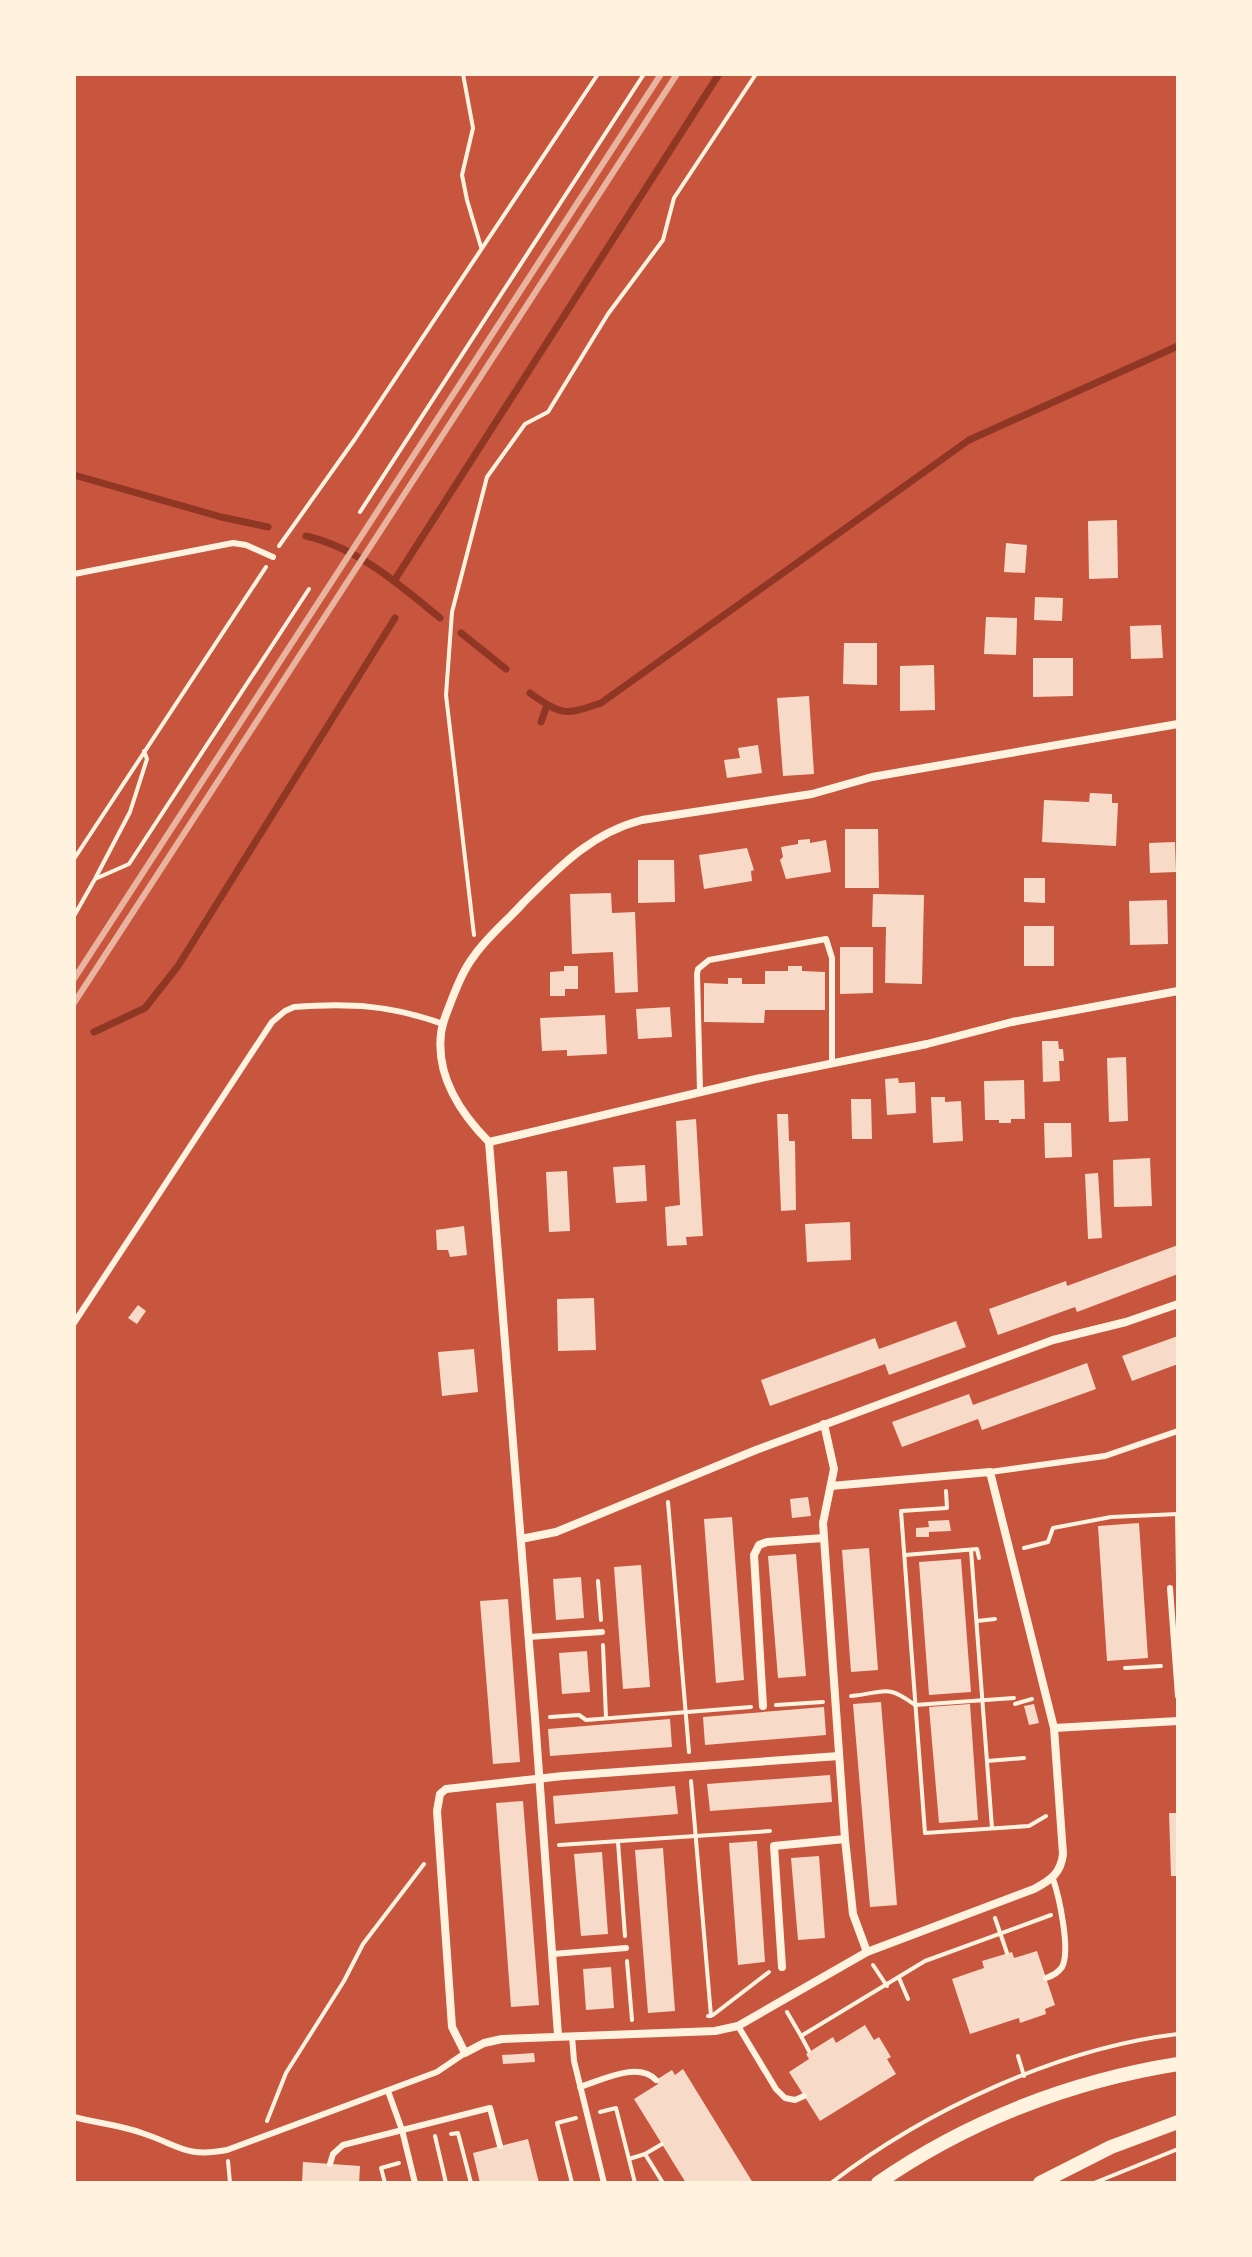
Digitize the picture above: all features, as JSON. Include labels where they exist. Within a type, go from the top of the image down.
[{"type":"street","points":[[558,2035],[489,1142],[463,1115],[454,1098],[441,1047],[443,1024],[461,978],[476,953],[569,856],[622,826],[812,794],[872,777],[1178,724]]},
{"type":"street","points":[[489,1142],[700,1091],[927,1044],[1032,1018],[1178,991]]},
{"type":"street","points":[[521,1539],[556,1532],[824,1424],[1053,1340],[1126,1322],[1178,1304]]},
{"type":"street","points":[[824,1424],[833,1460],[831,1486],[823,1513],[845,1839],[853,1914],[867,1952]]},
{"type":"street","points":[[831,1486],[990,1472],[1054,1728],[1063,1854],[1053,1879],[867,1952],[738,2026],[715,2031],[558,2035],[495,2040],[465,2053],[452,2027],[438,1845],[437,1811],[440,1794],[446,1789],[839,1756]]},
{"type":"street","points":[[763,1706],[754,1555],[759,1545],[767,1542],[824,1538]]},
{"type":"street","points":[[1054,1728],[1178,1721]]},
{"type":"street","points":[[782,1967],[774,1846],[845,1839]]},
{"type":"street","points":[[878,2183],[950,2139],[1014,2109],[1087,2084],[1178,2064]]},
{"type":"street","points":[[1040,2183],[1111,2147],[1178,2122]]},
{"type":"lane","points":[[74,574],[233,543],[246,545],[273,557]]},
{"type":"lane","points":[[700,1091],[697,974],[698,969],[709,960],[826,939],[832,958],[832,1063]]},
{"type":"lane","points":[[74,1323],[272,1022],[285,1011],[294,1007],[364,1005],[410,1013],[443,1024]]},
{"type":"lane","points":[[990,1472],[1105,1456],[1178,1431]]},
{"type":"lane","points":[[1170,1588],[1178,1696]]},
{"type":"lane","points":[[529,1637],[602,1632]]},
{"type":"lane","points":[[1046,1978],[1060,1970],[1064,1961],[1062,1908],[1053,1879]]},
{"type":"lane","points":[[553,1954],[626,1948]]},
{"type":"lane","points":[[738,2026],[780,2094],[790,2100],[804,2096]]},
{"type":"lane","points":[[572,2036],[574,2061],[604,2183]]},
{"type":"lane","points":[[74,2117],[143,2133],[179,2150],[197,2154],[227,2150],[437,2072],[465,2053]]},
{"type":"lane","points":[[580,2087],[636,2071],[646,2072],[656,2080]]},
{"type":"lane","points":[[388,2091],[402,2130],[415,2183]]},
{"type":"lane","points":[[330,2164],[333,2154],[343,2145],[490,2108],[500,2146]]},
{"type":"path","points":[[463,74],[473,128],[462,175],[481,247]]},
{"type":"path","points":[[74,859],[598,74]]},
{"type":"path","points":[[360,512],[644,74]]},
{"type":"path","points":[[476,953],[446,695],[452,612],[487,477],[525,424],[548,412],[608,314],[663,240],[674,198],[756,74]]},
{"type":"path","points":[[95,879],[129,864],[309,589]]},
{"type":"path","points":[[74,916],[130,812],[147,759],[144,751]]},
{"type":"path","points":[[945,1476],[947,1508],[901,1511],[925,1833],[1029,1826],[1047,1816]]},
{"type":"path","points":[[666,1487],[711,2016],[695,2018]]},
{"type":"path","points":[[1010,1551],[1048,1542],[1053,1528],[1111,1517],[1177,1514],[1178,1582],[1170,1588]]},
{"type":"path","points":[[904,1555],[977,1549],[979,1558]]},
{"type":"path","points":[[971,1550],[992,1828]]},
{"type":"path","points":[[598,1581],[606,1718]]},
{"type":"path","points":[[976,1621],[995,1619]]},
{"type":"path","points":[[1125,1668],[1175,1665]]},
{"type":"path","points":[[535,1718],[579,1715],[586,1720],[835,1701],[882,1690],[895,1691],[915,1705],[1014,1698]]},
{"type":"path","points":[[987,1761],[1024,1758]]},
{"type":"path","points":[[545,1846],[773,1831],[774,1846]]},
{"type":"path","points":[[618,1842],[632,2034]]},
{"type":"path","points":[[260,2138],[286,2073],[344,1981],[363,1944],[438,1845]]},
{"type":"path","points":[[801,2036],[925,1961],[1052,1914]]},
{"type":"path","points":[[1000,1932],[1007,1953]]},
{"type":"path","points":[[867,1952],[887,1986]]},
{"type":"path","points":[[899,1978],[908,1999]]},
{"type":"path","points":[[786,2010],[809,2051]]},
{"type":"path","points":[[1018,2056],[1024,2076]]},
{"type":"path","points":[[446,2183],[435,2136],[458,2133],[471,2183]]},
{"type":"path","points":[[629,2159],[662,2144]]},
{"type":"path","points":[[1094,2183],[1178,2149]]},
{"type":"path","points":[[645,2154],[663,2183]]},
{"type":"path","points":[[228,2158],[230,2183]]},
{"type":"path","points":[[385,2183],[381,2168],[410,2160]]},
{"type":"building","points":[[1117,520],[1118,578],[1089,579],[1088,521]]},
{"type":"building","points":[[1006,543],[1027,545],[1025,573],[1004,572]]},
{"type":"building","points":[[1035,597],[1063,598],[1062,621],[1034,620]]},
{"type":"building","points":[[986,617],[1017,618],[1016,655],[984,654]]},
{"type":"building","points":[[1161,625],[1163,658],[1131,659],[1130,626]]},
{"type":"building","points":[[844,643],[877,643],[877,685],[843,684]]},
{"type":"building","points":[[1033,658],[1073,658],[1073,696],[1033,697]]},
{"type":"building","points":[[934,665],[935,710],[900,711],[900,666]]},
{"type":"building","points":[[809,696],[814,774],[783,776],[777,698]]},
{"type":"building","points":[[758,745],[762,773],[727,778],[724,760],[740,758],[738,748]]},
{"type":"building","points":[[1090,793],[1112,794],[1112,803],[1118,803],[1116,846],[1042,842],[1044,800],[1089,802]]},
{"type":"building","points":[[845,829],[878,829],[879,888],[845,888]]},
{"type":"building","points":[[810,839],[810,843],[826,840],[831,872],[786,879],[780,860],[783,857],[781,847]]},
{"type":"building","points":[[1175,842],[1176,872],[1150,873],[1149,843]]},
{"type":"building","points":[[747,848],[754,870],[751,871],[752,881],[704,889],[699,855]]},
{"type":"building","points":[[638,860],[674,860],[675,902],[638,903]]},
{"type":"building","points":[[1024,878],[1045,878],[1045,903],[1024,902]]},
{"type":"building","points":[[611,893],[612,913],[635,912],[638,992],[615,993],[613,952],[572,954],[570,894]]},
{"type":"building","points":[[873,894],[924,895],[922,984],[885,983],[886,927],[872,927]]},
{"type":"building","points":[[1167,900],[1168,944],[1130,945],[1129,901]]},
{"type":"building","points":[[1024,926],[1054,926],[1054,966],[1024,966]]},
{"type":"building","points":[[840,947],[873,947],[873,993],[840,994]]},
{"type":"building","points":[[564,966],[578,966],[578,989],[565,989],[565,996],[550,996],[550,972],[564,971]]},
{"type":"building","points":[[788,966],[802,966],[802,971],[825,972],[825,1010],[765,1010],[764,1023],[704,1022],[704,983],[728,984],[728,978],[742,978],[742,984],[765,984],[765,971],[788,971]]},
{"type":"building","points":[[670,1007],[672,1037],[638,1039],[636,1009]]},
{"type":"building","points":[[605,1015],[607,1054],[567,1056],[567,1050],[542,1051],[540,1018]]},
{"type":"building","points":[[1042,1041],[1058,1041],[1059,1049],[1063,1049],[1064,1061],[1059,1061],[1060,1081],[1043,1082]]},
{"type":"building","points":[[1126,1057],[1128,1121],[1109,1122],[1107,1058]]},
{"type":"building","points":[[898,1078],[899,1083],[915,1082],[916,1113],[887,1115],[885,1079]]},
{"type":"building","points":[[1024,1080],[1025,1119],[1011,1119],[1011,1123],[985,1120],[984,1081]]},
{"type":"building","points":[[931,1097],[945,1097],[945,1102],[961,1101],[963,1141],[933,1143]]},
{"type":"building","points":[[851,1099],[871,1099],[872,1139],[852,1139]]},
{"type":"building","points":[[777,1114],[788,1114],[789,1141],[795,1141],[796,1210],[781,1211]]},
{"type":"building","points":[[696,1119],[703,1236],[686,1237],[687,1245],[667,1246],[665,1207],[680,1205],[676,1121]]},
{"type":"building","points":[[1044,1123],[1071,1123],[1072,1157],[1045,1158]]},
{"type":"building","points":[[1150,1158],[1152,1206],[1114,1207],[1113,1160]]},
{"type":"building","points":[[645,1165],[647,1201],[616,1203],[613,1167]]},
{"type":"building","points":[[567,1171],[570,1231],[549,1232],[546,1172]]},
{"type":"building","points":[[1098,1173],[1102,1238],[1088,1239],[1085,1174]]},
{"type":"building","points":[[850,1222],[851,1260],[807,1262],[805,1224]]},
{"type":"building","points":[[464,1226],[467,1255],[450,1257],[448,1250],[437,1250],[436,1230]]},
{"type":"building","points":[[1178,1245],[1178,1274],[1077,1312],[1075,1307],[998,1335],[989,1309],[1066,1281],[1067,1286]]},
{"type":"building","points":[[594,1298],[596,1350],[558,1351],[557,1299]]},
{"type":"building","points":[[138,1305],[146,1311],[137,1324],[128,1318]]},
{"type":"building","points":[[956,1321],[966,1347],[889,1375],[885,1364],[770,1406],[761,1380],[875,1338],[879,1349]]},
{"type":"building","points":[[1178,1336],[1178,1364],[1132,1381],[1122,1356]]},
{"type":"building","points":[[474,1349],[478,1392],[442,1396],[438,1352]]},
{"type":"building","points":[[1087,1363],[1096,1389],[982,1430],[978,1419],[902,1447],[892,1422],[969,1394],[973,1405]]},
{"type":"building","points":[[808,1497],[811,1516],[792,1518],[790,1499]]},
{"type":"building","points":[[732,1517],[744,1680],[716,1683],[704,1519]]},
{"type":"building","points":[[949,1520],[951,1531],[929,1532],[929,1537],[916,1537],[916,1528],[929,1527],[928,1521]]},
{"type":"building","points":[[1139,1523],[1148,1658],[1107,1661],[1098,1526]]},
{"type":"building","points":[[869,1548],[878,1670],[851,1672],[842,1550]]},
{"type":"building","points":[[796,1554],[806,1676],[778,1678],[768,1556]]},
{"type":"building","points":[[961,1559],[971,1692],[929,1695],[919,1562]]},
{"type":"building","points":[[641,1565],[650,1687],[623,1689],[614,1567]]},
{"type":"building","points":[[581,1577],[584,1618],[556,1620],[553,1579]]},
{"type":"building","points":[[508,1599],[520,1762],[493,1764],[480,1601]]},
{"type":"building","points":[[587,1651],[590,1692],[562,1694],[559,1653]]},
{"type":"building","points":[[881,1702],[897,1905],[870,1907],[853,1704]]},
{"type":"building","points":[[970,1704],[978,1820],[939,1823],[929,1707]]},
{"type":"building","points":[[1034,1704],[1039,1723],[1029,1725],[1024,1706]]},
{"type":"building","points":[[824,1707],[826,1735],[705,1745],[703,1717]]},
{"type":"building","points":[[670,1719],[672,1747],[550,1756],[548,1729]]},
{"type":"building","points":[[830,1775],[832,1802],[710,1811],[707,1784]]},
{"type":"building","points":[[675,1786],[678,1814],[555,1824],[553,1796]]},
{"type":"building","points":[[523,1801],[539,2005],[511,2007],[496,1803]]},
{"type":"building","points":[[1169,1813],[1178,1813],[1178,1876],[1171,1876]]},
{"type":"building","points":[[757,1841],[765,1962],[738,1965],[729,1843]]},
{"type":"building","points":[[663,1848],[675,2011],[648,2013],[635,1850]]},
{"type":"building","points":[[602,1852],[608,1934],[581,1936],[574,1854]]},
{"type":"building","points":[[819,1856],[825,1938],[798,1940],[791,1858]]},
{"type":"building","points":[[1037,1951],[1055,2005],[1045,2009],[1046,2014],[1020,2023],[1019,2018],[970,2034],[952,1979],[984,1968],[982,1961],[1012,1952],[1014,1958]]},
{"type":"building","points":[[611,1967],[614,2008],[586,2010],[583,1969]]},
{"type":"building","points":[[865,2025],[874,2040],[879,2037],[891,2057],[887,2059],[896,2074],[820,2121],[789,2072],[809,2059],[806,2054],[833,2037],[836,2043]]},
{"type":"building","points":[[534,2053],[535,2062],[503,2064],[502,2055]]},
{"type":"building","points":[[683,2069],[753,2183],[686,2183],[634,2099],[658,2084],[656,2080],[672,2070],[675,2075]]},
{"type":"building","points":[[528,2139],[539,2183],[480,2183],[473,2153]]},
{"type":"building","points":[[303,2162],[360,2166],[359,2183],[302,2183]]},
{"type":"waterway","points":[[394,581],[719,74]]},
{"type":"waterway","points":[[530,693],[563,711],[601,703],[969,440],[1178,346]]},
{"type":"waterway","points":[[74,475],[221,517],[268,527]]},
{"type":"waterway","points":[[306,536],[361,559],[440,618]]},
{"type":"waterway","points":[[94,1032],[145,1008],[178,966],[395,618]]},
{"type":"waterway","points":[[461,633],[506,669]]},
{"type":"waterway","points":[[541,722],[547,705]]},
{"type":"railway","points":[[74,979],[661,74]]},
{"type":"railway","points":[[74,1003],[677,74]]}]
